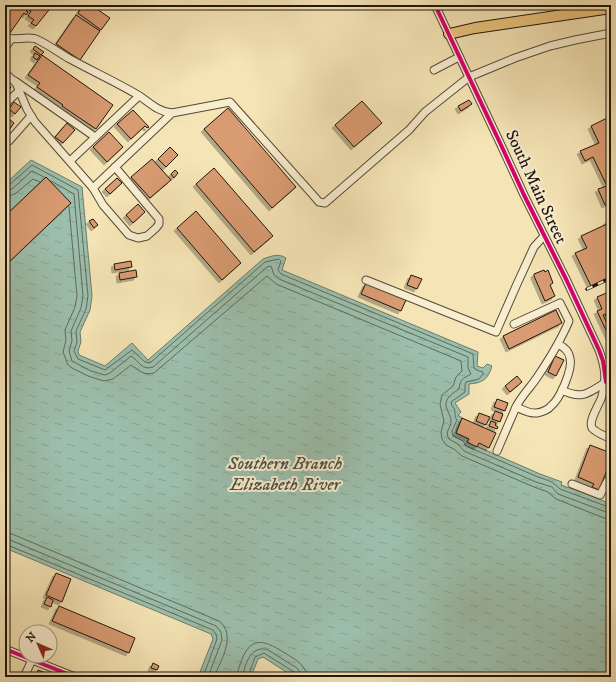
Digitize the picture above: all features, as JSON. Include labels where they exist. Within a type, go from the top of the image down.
[{"type":"highway","points":[[449,34],[475,28],[611,8]]},
{"type":"street","name":"South Main Street","points":[[435,5],[599,350],[603,361],[606,382]]},
{"type":"street","points":[[5,48],[8,39],[16,40],[28,38],[38,40],[163,111],[172,113],[227,102],[232,104],[319,202],[325,203],[409,130],[425,112],[469,77],[515,58],[550,46],[611,33]]},
{"type":"street","points":[[434,70],[459,57]]},
{"type":"street","points":[[5,72],[95,137]]},
{"type":"street","points":[[12,78],[31,116],[93,188],[103,205],[133,237],[142,238],[147,236],[153,232],[159,224],[159,219],[115,167]]},
{"type":"street","points":[[5,104],[19,91]]},
{"type":"street","points":[[70,161],[139,96]]},
{"type":"street","points":[[93,188],[172,113]]},
{"type":"street","points":[[5,142],[9,141],[31,116]]},
{"type":"street","points":[[366,280],[496,332],[534,247],[544,236]]},
{"type":"street","points":[[497,451],[516,407],[537,378],[558,344],[569,321],[560,303],[514,324]]},
{"type":"street","points":[[516,407],[532,413],[545,411],[551,406],[562,390],[571,365],[567,350],[558,344]]},
{"type":"street","points":[[562,390],[571,395],[582,396],[590,393],[606,382]]},
{"type":"street","points":[[606,382],[602,398],[591,424],[594,430],[611,439]]},
{"type":"street","points":[[572,484],[600,495],[608,480],[611,479]]},
{"type":"street","points":[[5,649],[18,654]]},
{"type":"street","points":[[24,677],[30,664]]},
{"type":"street","points":[[42,664],[76,677]]},
{"type":"water","name":"Southern Branch Elizabeth River","points":[[31,160],[82,187],[92,296],[90,310],[80,332],[81,342],[78,351],[79,355],[105,366],[132,343],[148,360],[263,259],[278,255],[286,258],[282,270],[478,352],[477,366],[483,368],[487,364],[492,366],[489,375],[484,380],[478,383],[469,384],[469,394],[455,403],[461,412],[458,415],[462,418],[456,433],[469,439],[467,442],[562,482],[561,485],[611,504],[611,677],[294,677],[263,657],[258,659],[251,677],[198,677],[213,639],[211,634],[5,548],[5,184]]},
{"type":"building","points":[[5,5],[53,5],[36,26],[31,23],[34,20],[28,16],[31,11],[28,9],[26,11],[28,12],[26,15],[24,13],[10,33],[5,29]]},
{"type":"building","points":[[83,5],[91,5],[110,18],[101,30],[78,13]]},
{"type":"building","points":[[76,15],[100,31],[80,60],[56,44]]},
{"type":"building","points":[[35,46],[44,52],[41,55],[33,49]]},
{"type":"building","points":[[35,53],[40,56],[37,60],[33,57]]},
{"type":"building","points":[[42,55],[113,105],[96,129],[37,87],[40,83],[28,75]]},
{"type":"building","points":[[5,83],[11,87],[5,96]]},
{"type":"building","points":[[469,100],[472,104],[461,111],[458,106]]},
{"type":"building","points":[[362,101],[382,123],[354,147],[335,125]]},
{"type":"building","points":[[14,102],[21,107],[15,114],[9,109]]},
{"type":"building","points":[[228,108],[296,187],[272,208],[204,129]]},
{"type":"building","points":[[133,110],[149,127],[147,128],[145,126],[131,139],[117,124]]},
{"type":"building","points":[[611,116],[611,202],[605,205],[598,189],[607,186],[593,157],[585,161],[580,151],[599,143],[591,126]]},
{"type":"building","points":[[9,119],[14,123],[5,136],[5,125]]},
{"type":"building","points":[[67,123],[75,130],[63,143],[55,137]]},
{"type":"building","points":[[109,132],[123,147],[107,162],[93,147]]},
{"type":"building","points":[[170,147],[178,155],[166,167],[158,159]]},
{"type":"building","points":[[152,159],[171,180],[150,198],[131,177]]},
{"type":"building","points":[[214,168],[273,236],[254,252],[196,184]]},
{"type":"building","points":[[175,170],[178,173],[174,178],[171,174]]},
{"type":"building","points":[[46,177],[71,203],[5,266],[5,216]]},
{"type":"building","points":[[117,178],[122,183],[110,194],[105,189]]},
{"type":"building","points":[[138,204],[145,212],[133,223],[126,215]]},
{"type":"building","points":[[196,211],[241,263],[222,280],[177,228]]},
{"type":"building","points":[[93,219],[98,225],[94,228],[89,221]]},
{"type":"building","points":[[611,219],[611,232],[606,222]]},
{"type":"building","points":[[607,224],[611,232],[611,276],[591,286],[575,253],[587,248],[581,236]]},
{"type":"building","points":[[131,261],[132,267],[115,270],[114,264]]},
{"type":"building","points":[[136,270],[137,277],[120,280],[119,273]]},
{"type":"building","points":[[544,270],[545,272],[548,270],[553,283],[550,285],[555,296],[545,301],[534,276],[534,274]]},
{"type":"building","points":[[411,275],[422,279],[417,289],[407,285]]},
{"type":"building","points":[[366,283],[406,300],[401,311],[361,294]]},
{"type":"building","points":[[611,291],[611,327],[605,314],[603,315],[611,332],[611,341],[597,311],[602,309],[597,297]]},
{"type":"building","points":[[556,310],[562,323],[509,349],[503,336]]},
{"type":"building","points":[[555,356],[564,360],[556,376],[548,372]]},
{"type":"building","points":[[517,376],[522,382],[510,392],[505,386]]},
{"type":"building","points":[[497,399],[508,403],[505,411],[494,407]]},
{"type":"building","points":[[495,411],[503,414],[500,422],[492,419]]},
{"type":"building","points":[[479,413],[490,417],[486,425],[476,421]]},
{"type":"building","points":[[462,418],[496,433],[489,448],[479,443],[477,447],[467,442],[469,439],[456,433]]},
{"type":"building","points":[[491,421],[496,423],[495,425],[498,427],[497,429],[489,426]]},
{"type":"building","points":[[590,445],[611,453],[611,472],[607,470],[599,490],[592,487],[594,484],[578,477]]},
{"type":"building","points":[[56,573],[71,579],[62,602],[46,595]]},
{"type":"building","points":[[47,597],[53,600],[51,607],[44,604]]},
{"type":"building","points":[[59,606],[135,638],[129,653],[52,621]]},
{"type":"building","points":[[153,663],[159,666],[157,670],[151,668]]},
{"type":"building","points":[[38,670],[57,677],[35,677]]},
{"type":"railway","points":[[587,289],[611,278]]},
{"type":"cycle path","points":[[435,5],[599,350],[603,361],[606,382]]},
{"type":"cycle path","points":[[5,649],[75,677]]}]
